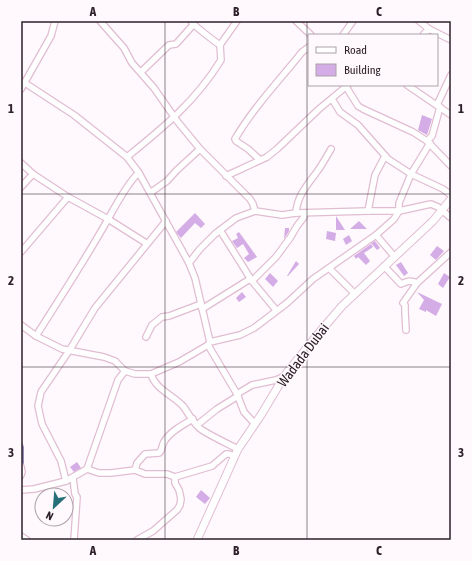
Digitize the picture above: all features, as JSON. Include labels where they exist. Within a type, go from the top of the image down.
[{"type":"street","points":[[21,89],[51,36],[56,21]]},
{"type":"street","points":[[100,21],[124,48],[132,63],[154,88],[175,118],[200,149],[250,200],[256,211]]},
{"type":"street","points":[[127,158],[175,118],[211,77],[221,60],[220,45],[237,21]]},
{"type":"street","points":[[296,21],[310,34]]},
{"type":"street","points":[[344,34],[353,21]]},
{"type":"street","points":[[419,21],[429,29],[451,40]]},
{"type":"street","points":[[141,72],[169,45],[176,44],[192,23],[220,45]]},
{"type":"street","points":[[424,34],[429,29]]},
{"type":"street","points":[[260,160],[236,141],[236,139],[262,101],[302,52],[308,48]]},
{"type":"street","points":[[21,325],[36,336],[62,349],[104,357],[115,361],[125,371],[134,374],[151,374],[179,362],[209,344],[240,335],[254,328],[329,268],[376,235],[394,219],[399,211],[399,203],[411,174],[432,136],[438,106],[451,75]]},
{"type":"street","points":[[25,83],[74,115],[127,158],[139,173],[190,263],[209,344],[238,395],[244,412],[254,423]]},
{"type":"street","points":[[226,176],[267,157],[346,86],[358,106],[363,110],[413,132],[428,142],[451,166]]},
{"type":"street","points":[[408,86],[451,115]]},
{"type":"street","points":[[332,99],[340,112],[358,125],[385,156],[411,174],[443,189],[451,195]]},
{"type":"street","points":[[150,193],[167,181],[200,149]]},
{"type":"street","points":[[296,213],[297,205],[308,183],[320,168],[330,149]]},
{"type":"street","points":[[368,210],[375,175],[385,156]]},
{"type":"street","points":[[21,163],[33,174],[68,197],[108,219],[146,243]]},
{"type":"street","points":[[36,336],[129,185],[139,173]]},
{"type":"street","points":[[21,187],[33,174]]},
{"type":"street","points":[[21,252],[68,197]]},
{"type":"street","name":"Wadada Dubai","points":[[197,540],[236,452],[285,375],[342,306],[443,210],[451,199]]},
{"type":"street","points":[[190,263],[200,249],[220,230],[236,218],[256,211],[282,215],[368,210],[399,211],[430,204],[443,210],[451,218]]},
{"type":"street","points":[[146,338],[152,325],[162,317],[201,306],[251,280],[276,257],[304,217],[305,213]]},
{"type":"street","points":[[66,481],[62,461],[42,424],[38,406],[41,392],[69,351],[95,308],[146,243],[166,221]]},
{"type":"street","points":[[220,230],[251,280],[276,310]]},
{"type":"street","points":[[376,235],[394,256]]},
{"type":"street","points":[[406,330],[404,312],[405,305],[403,303],[416,283],[451,252]]},
{"type":"street","points":[[384,266],[401,284],[409,280],[416,283]]},
{"type":"street","points":[[329,268],[355,294]]},
{"type":"street","points":[[21,490],[34,489],[66,481],[87,469],[118,380],[125,371]]},
{"type":"street","points":[[151,374],[159,386],[173,397],[201,430],[236,452]]},
{"type":"street","points":[[197,425],[252,385],[276,380],[285,375]]},
{"type":"street","points":[[135,470],[137,463],[145,454],[159,453],[162,451],[163,443],[168,436],[193,420]]},
{"type":"street","points":[[87,469],[99,473],[135,470],[145,474],[167,474],[175,477],[212,466],[226,454],[236,452]]},
{"type":"street","points":[[21,467],[21,475]]},
{"type":"street","points":[[137,540],[153,531],[177,510],[180,505],[181,498],[179,490],[175,484],[175,477]]},
{"type":"street","points":[[73,478],[75,494],[77,497],[74,540]]},
{"type":"street","points":[[21,536],[27,540]]},
{"type":"building","points":[[422,115],[432,119],[427,135],[418,130]]},
{"type":"building","points":[[195,213],[205,224],[201,228],[195,223],[181,238],[176,232]]},
{"type":"building","points":[[336,216],[345,230],[336,230]]},
{"type":"building","points":[[359,221],[367,229],[350,229]]},
{"type":"building","points":[[285,228],[289,228],[289,231],[284,239]]},
{"type":"building","points":[[327,231],[336,233],[335,241],[326,239]]},
{"type":"building","points":[[239,232],[257,257],[248,262],[244,258],[249,254],[243,244],[237,248],[232,241],[238,238],[236,234]]},
{"type":"building","points":[[349,235],[352,241],[346,245],[343,239]]},
{"type":"building","points":[[375,241],[380,248],[377,250],[371,243]]},
{"type":"building","points":[[371,244],[373,247],[364,253],[370,261],[366,265],[358,257],[356,259],[354,256]]},
{"type":"building","points":[[437,246],[444,251],[436,260],[430,255]]},
{"type":"building","points":[[296,261],[299,264],[287,276]]},
{"type":"building","points":[[401,262],[408,273],[404,276],[396,265]]},
{"type":"building","points":[[270,273],[278,281],[273,287],[265,279]]},
{"type":"building","points":[[444,273],[450,277],[443,288],[438,284]]},
{"type":"building","points":[[242,292],[246,297],[239,302],[236,298]]},
{"type":"building","points":[[417,292],[442,304],[436,316],[426,310],[426,312],[419,309],[424,300]]},
{"type":"building","points":[[77,462],[81,468],[74,472],[70,467]]},
{"type":"building","points":[[201,490],[210,498],[205,504],[196,497]]},
{"type":"waterway","points":[[21,442],[23,447],[23,468]]},
{"type":"waterway","points":[[21,480],[23,474]]}]
